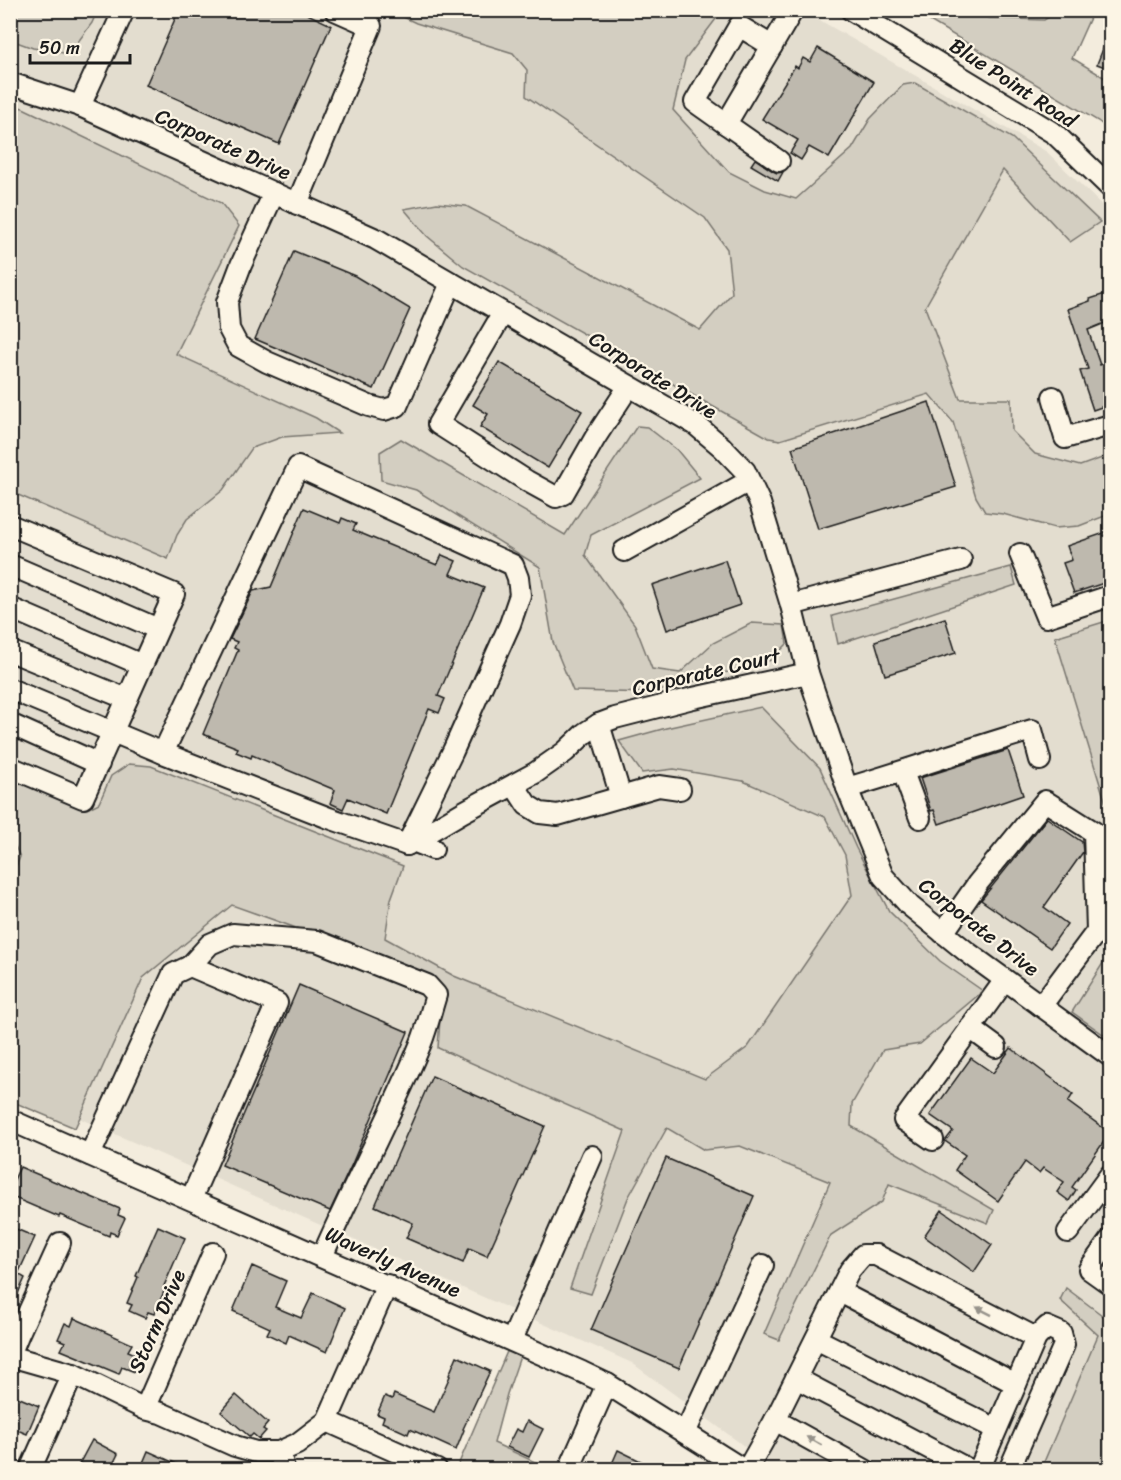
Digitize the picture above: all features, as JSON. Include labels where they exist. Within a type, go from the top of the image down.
[{"type":"street","points":[[80,106],[124,10]]},
{"type":"street","points":[[297,204],[370,26],[335,10]]},
{"type":"street","points":[[726,124],[793,10]]},
{"type":"street","name":"Blue Point Road","points":[[851,10],[1055,134],[1110,187]]},
{"type":"street","points":[[772,46],[739,26],[695,102],[779,161]]},
{"type":"street","name":"Corporate Drive","points":[[10,83],[80,106],[376,239],[696,425],[722,447],[745,471],[760,503],[791,605],[808,673],[847,788],[883,876],[910,906],[943,933],[1110,1056]]},
{"type":"street","points":[[274,193],[227,302],[229,329],[238,346],[267,362],[369,406],[384,410],[397,406],[451,283]]},
{"type":"street","points":[[503,313],[438,424],[527,481],[556,497],[563,494],[595,438],[629,386]]},
{"type":"street","points":[[1053,397],[1065,438],[1110,425]]},
{"type":"street","points":[[163,753],[298,467],[513,565],[518,578],[520,595],[510,624],[410,843]]},
{"type":"street","points":[[624,551],[749,481]]},
{"type":"street","points":[[10,525],[174,594],[83,798],[10,767]]},
{"type":"street","points":[[1020,554],[1046,616],[1110,596]]},
{"type":"street","points":[[791,605],[961,560]]},
{"type":"street","points":[[10,566],[158,629]]},
{"type":"street","points":[[10,608],[142,665]]},
{"type":"street","points":[[10,651],[127,699]]},
{"type":"street","name":"Corporate Court","points":[[607,721],[693,698],[808,673]]},
{"type":"street","points":[[10,689],[163,753],[329,818],[432,849]]},
{"type":"street","points":[[410,843],[458,822],[535,773],[565,752],[585,733],[607,721],[621,797]]},
{"type":"street","points":[[10,724],[99,764]]},
{"type":"street","points":[[847,788],[1032,730],[1040,760]]},
{"type":"street","points":[[903,772],[920,818]]},
{"type":"street","points":[[514,785],[527,805],[540,813],[558,815],[659,786],[680,789]]},
{"type":"street","points":[[943,933],[978,883],[1045,801],[1094,832],[1097,931],[1041,1006]]},
{"type":"street","points":[[90,1155],[173,974],[190,966],[210,944],[232,934],[317,941],[427,985],[436,995],[422,1041],[322,1257]]},
{"type":"street","points":[[190,966],[277,1003],[191,1199]]},
{"type":"street","points":[[933,1140],[904,1120],[1005,980]]},
{"type":"street","points":[[970,1028],[996,1047]]},
{"type":"street","name":"Waverly Avenue","points":[[10,1120],[582,1371],[746,1470]]},
{"type":"street","points":[[512,1340],[592,1156]]},
{"type":"street","points":[[1068,1232],[1110,1175]]},
{"type":"street","points":[[1110,1240],[1089,1269],[1110,1284]]},
{"type":"street","name":"Storm Drive","points":[[60,1243],[10,1355],[73,1374],[145,1409],[161,1413],[235,1446],[281,1461],[297,1444],[327,1421],[387,1285]]},
{"type":"street","name":"Storm Drive","points":[[145,1409],[213,1253]]},
{"type":"street","points":[[746,1470],[775,1420],[850,1270],[863,1255],[876,1255],[1036,1338]]},
{"type":"street","points":[[685,1433],[763,1266]]},
{"type":"street","points":[[840,1292],[1016,1384]]},
{"type":"street","points":[[979,1470],[1036,1338],[1047,1327],[1061,1333],[1064,1345],[1009,1470]]},
{"type":"street","points":[[816,1338],[996,1429]]},
{"type":"street","points":[[30,1470],[73,1374]]},
{"type":"street","points":[[796,1378],[970,1470]]},
{"type":"street","points":[[569,1468],[607,1384]]},
{"type":"street","points":[[775,1420],[865,1470]]},
{"type":"street","points":[[327,1421],[437,1470]]},
{"type":"shaded area","points":[[10,11],[97,11],[92,23],[69,54],[33,48],[11,40]]},
{"type":"shaded area","points":[[11,11],[804,11],[1047,152],[1110,213],[1110,1469],[775,1469],[632,1363],[11,1088]]},
{"type":"shaded area","points":[[391,11],[433,11],[462,19],[470,11],[722,11],[685,60],[673,110],[729,172],[765,190],[796,199],[852,149],[870,119],[903,85],[915,83],[1012,138],[1100,222],[1070,242],[1003,170],[925,307],[960,399],[1011,399],[1012,431],[1035,454],[1080,466],[1110,455],[1110,514],[1079,526],[1055,528],[1003,514],[985,512],[976,497],[953,422],[929,394],[780,440],[769,438],[463,266],[427,236],[404,209],[437,203],[466,206],[700,330],[732,293],[727,249],[705,218],[526,96],[527,70],[513,53],[416,23]]},
{"type":"shaded area","points":[[913,11],[977,11],[989,18],[1044,20],[1058,11],[1093,11],[1072,58],[1110,81],[1110,134],[1109,130],[1098,121]]},
{"type":"shaded area","points":[[11,105],[23,108],[221,203],[239,226],[176,354],[316,418],[339,433],[282,437],[252,448],[223,490],[187,519],[177,535],[168,559],[11,492]]},
{"type":"shaded area","points":[[637,426],[647,427],[677,450],[700,478],[591,535],[585,555],[635,625],[652,669],[680,673],[713,643],[752,623],[784,625],[787,644],[771,660],[652,693],[573,691],[553,642],[540,567],[416,490],[381,480],[380,452],[401,439],[565,535]]},
{"type":"shaded area","points":[[1011,567],[1016,585],[838,644],[832,616]]},
{"type":"shaded area","points":[[1110,620],[1110,817],[1055,637]]},
{"type":"shaded area","points":[[761,707],[820,768],[856,848],[889,911],[940,961],[983,991],[920,1044],[883,1050],[852,1104],[851,1126],[994,1210],[988,1223],[889,1184],[882,1202],[831,1235],[779,1340],[764,1334],[830,1182],[740,1146],[704,1150],[667,1128],[628,1198],[591,1294],[570,1288],[625,1131],[438,1048],[442,989],[391,962],[232,905],[143,978],[75,1128],[11,1101],[10,880],[20,857],[14,844],[11,843],[11,777],[87,809],[99,803],[111,776],[129,764],[151,766],[403,866],[391,899],[385,938],[454,976],[705,1079],[748,1047],[852,895],[845,855],[825,817],[743,781],[674,769],[642,773],[619,741]]},
{"type":"shaded area","points":[[1110,952],[1110,1039],[1072,1012]]},
{"type":"shaded area","points":[[1066,1288],[1110,1321],[1110,1469],[1041,1469],[1098,1335],[1060,1300]]},
{"type":"shaded area","points":[[512,1340],[524,1345],[507,1394],[494,1443],[550,1469],[456,1470]]},
{"type":"building","points":[[179,10],[299,10],[331,25],[279,144],[146,85]]},
{"type":"building","points":[[1110,31],[1110,69],[1097,64]]},
{"type":"building","points":[[818,48],[874,82],[829,158],[809,147],[801,160],[790,153],[798,140],[762,119],[795,66],[798,68],[803,58],[810,62]]},
{"type":"building","points":[[755,159],[777,173],[783,172],[778,181],[751,165]]},
{"type":"building","points":[[294,251],[355,276],[410,309],[374,389],[255,339]]},
{"type":"building","points":[[1108,293],[1110,321],[1088,330],[1100,365],[1110,361],[1110,404],[1093,410],[1080,371],[1088,369],[1068,309]]},
{"type":"building","points":[[499,362],[582,411],[548,468],[480,427],[488,414],[473,405]]},
{"type":"building","points":[[929,402],[956,487],[818,529],[792,448]]},
{"type":"building","points":[[304,508],[340,523],[342,518],[356,524],[353,530],[437,565],[442,555],[456,561],[450,574],[484,588],[438,696],[445,699],[439,713],[429,709],[386,814],[348,798],[343,809],[330,803],[335,790],[252,755],[251,758],[236,752],[238,748],[203,734],[238,650],[234,648],[237,642],[230,639],[253,591],[271,587]]},
{"type":"building","points":[[1110,531],[1110,581],[1074,593],[1063,563],[1072,560],[1067,546]]},
{"type":"building","points":[[725,560],[740,605],[667,630],[652,585]]},
{"type":"building","points":[[945,618],[956,653],[885,675],[875,641]]},
{"type":"building","points":[[1008,750],[1023,795],[939,824],[934,810],[931,811],[920,778]]},
{"type":"building","points":[[1047,818],[1082,842],[1083,852],[1044,907],[1067,924],[1050,948],[981,900]]},
{"type":"building","points":[[299,985],[408,1032],[330,1211],[222,1165]]},
{"type":"building","points":[[1011,1048],[1073,1094],[1068,1102],[1110,1133],[1072,1187],[1076,1190],[1069,1201],[1057,1192],[1064,1182],[1043,1168],[1039,1173],[1025,1162],[998,1201],[955,1170],[965,1155],[945,1141],[953,1131],[930,1115],[971,1058],[993,1073]]},
{"type":"building","points":[[432,1076],[545,1126],[487,1256],[469,1248],[463,1263],[406,1238],[413,1223],[375,1206]]},
{"type":"building","points":[[666,1158],[754,1196],[679,1368],[591,1330]]},
{"type":"building","points":[[20,1167],[120,1209],[118,1215],[125,1218],[117,1235],[110,1232],[109,1236],[10,1196],[10,1188]]},
{"type":"building","points":[[942,1210],[992,1245],[974,1272],[924,1236]]},
{"type":"building","points":[[158,1226],[185,1238],[154,1314],[148,1312],[145,1318],[129,1311],[132,1305],[127,1303]]},
{"type":"building","points":[[16,1229],[35,1237],[18,1274],[25,1278],[10,1311],[10,1240]]},
{"type":"building","points":[[252,1266],[286,1281],[275,1307],[301,1318],[313,1293],[345,1308],[327,1352],[289,1335],[286,1343],[267,1334],[270,1328],[233,1311]]},
{"type":"building","points":[[74,1318],[132,1344],[128,1351],[142,1357],[135,1372],[122,1367],[119,1374],[61,1350],[65,1342],[58,1339],[65,1323],[71,1326]]},
{"type":"building","points":[[457,1356],[490,1371],[463,1429],[456,1450],[410,1429],[408,1434],[382,1422],[384,1417],[377,1414],[385,1396],[392,1399],[394,1394],[434,1412]]},
{"type":"building","points":[[10,1394],[39,1406],[27,1434],[10,1427]]},
{"type":"building","points":[[236,1395],[268,1423],[263,1429],[266,1431],[259,1439],[253,1434],[250,1437],[221,1412]]},
{"type":"building","points":[[527,1421],[543,1429],[529,1457],[507,1447],[516,1429],[522,1432]]},
{"type":"building","points":[[92,1440],[118,1454],[110,1470],[76,1470]]},
{"type":"building","points":[[618,1450],[659,1470],[620,1470],[611,1466]]},
{"type":"building","points":[[148,1451],[190,1470],[140,1470]]}]
